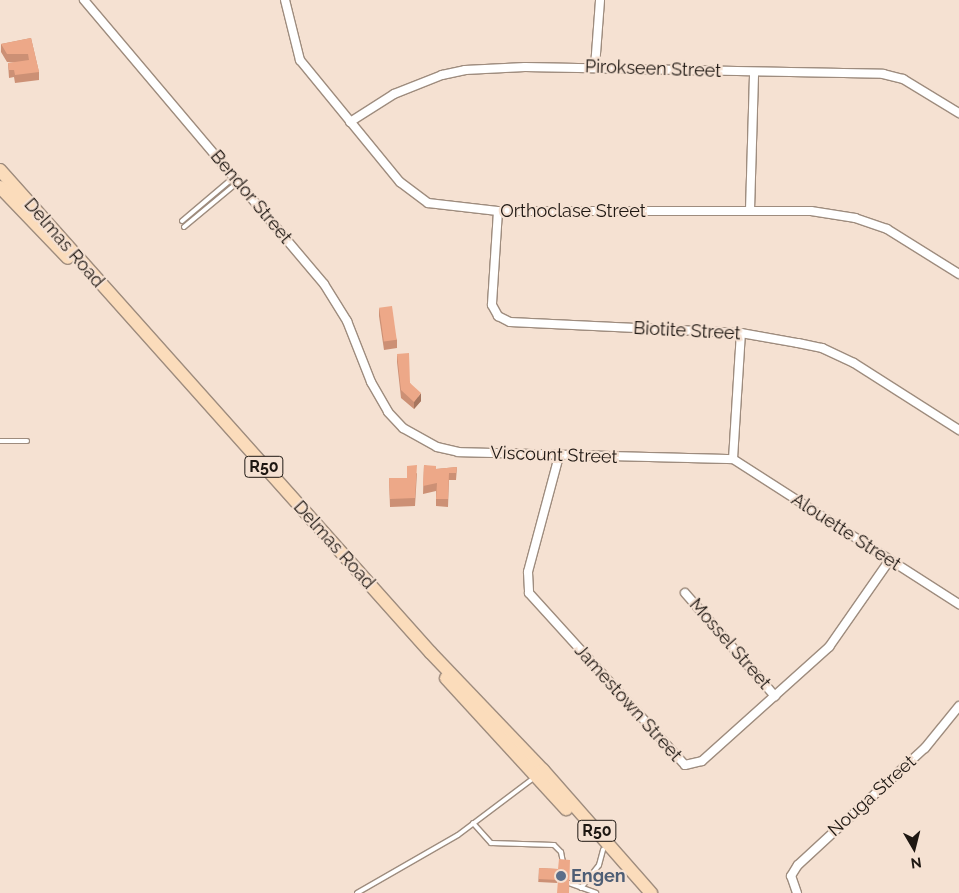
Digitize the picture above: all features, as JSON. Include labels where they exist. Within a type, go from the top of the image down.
[{"type":"main road","name":"Delmas Road","points":[[0,170],[431,654],[651,893]]},
{"type":"main road","name":"Delmas Road","points":[[0,187],[93,283],[540,773],[641,893]]},
{"type":"street","name":"Bendor Street","points":[[84,0],[324,284],[347,321],[371,382],[388,412]]},
{"type":"street","name":"Orthoclase Street","points":[[285,0],[300,60],[350,122],[414,195],[444,206],[498,211],[811,211],[869,222],[887,229],[959,274]]},
{"type":"street","points":[[595,67],[600,0]]},
{"type":"street","name":"Pirokseen Street","points":[[350,122],[394,94],[442,75],[493,68],[595,67],[890,75],[917,86],[959,113]]},
{"type":"street","points":[[750,210],[754,72]]},
{"type":"street","name":"Biotite Street","points":[[498,211],[492,305],[498,316],[510,322],[741,332],[798,343],[836,354],[959,430]]},
{"type":"street","points":[[733,459],[741,332]]},
{"type":"street","name":"Viscount Street","points":[[388,412],[403,428],[437,447],[458,452],[733,459]]},
{"type":"street","name":"Jamestown Street","points":[[559,456],[528,572],[529,593],[680,762],[691,766],[702,761],[830,647],[890,561]]},
{"type":"street","name":"Alouette Street","points":[[733,459],[959,604]]},
{"type":"street","name":"Mossel Street","points":[[685,593],[775,696]]},
{"type":"street","name":"Nouga Street","points":[[796,890],[791,876],[798,865],[925,748],[959,706]]},
{"type":"lane","points":[[182,221],[236,180]]},
{"type":"lane","points":[[184,226],[236,180]]},
{"type":"lane","points":[[0,441],[27,441]]},
{"type":"lane","points":[[357,893],[473,823],[540,773]]},
{"type":"lane","points":[[473,823],[492,843],[554,845],[561,852],[563,862]]},
{"type":"lane","points":[[581,888],[599,865],[603,850]]},
{"type":"lane","points":[[569,883],[596,893]]},
{"type":"building","points":[[31,38],[39,72],[15,75],[14,70],[9,70],[8,63],[29,60],[28,54],[7,54],[1,44]]},
{"type":"building","points":[[392,306],[397,340],[384,341],[379,308]]},
{"type":"building","points":[[409,353],[410,383],[421,393],[414,402],[401,390],[397,354]]},
{"type":"building","points":[[417,465],[415,498],[390,499],[389,478],[407,478],[407,466]]},
{"type":"building","points":[[424,465],[436,466],[436,469],[457,467],[456,473],[449,473],[448,499],[436,499],[437,483],[423,486]]},
{"type":"building","points":[[559,859],[570,860],[569,893],[557,893],[558,880],[539,879],[539,868],[558,869]]},
{"type":"place","name":"Engen","points":[[561,876]]}]
